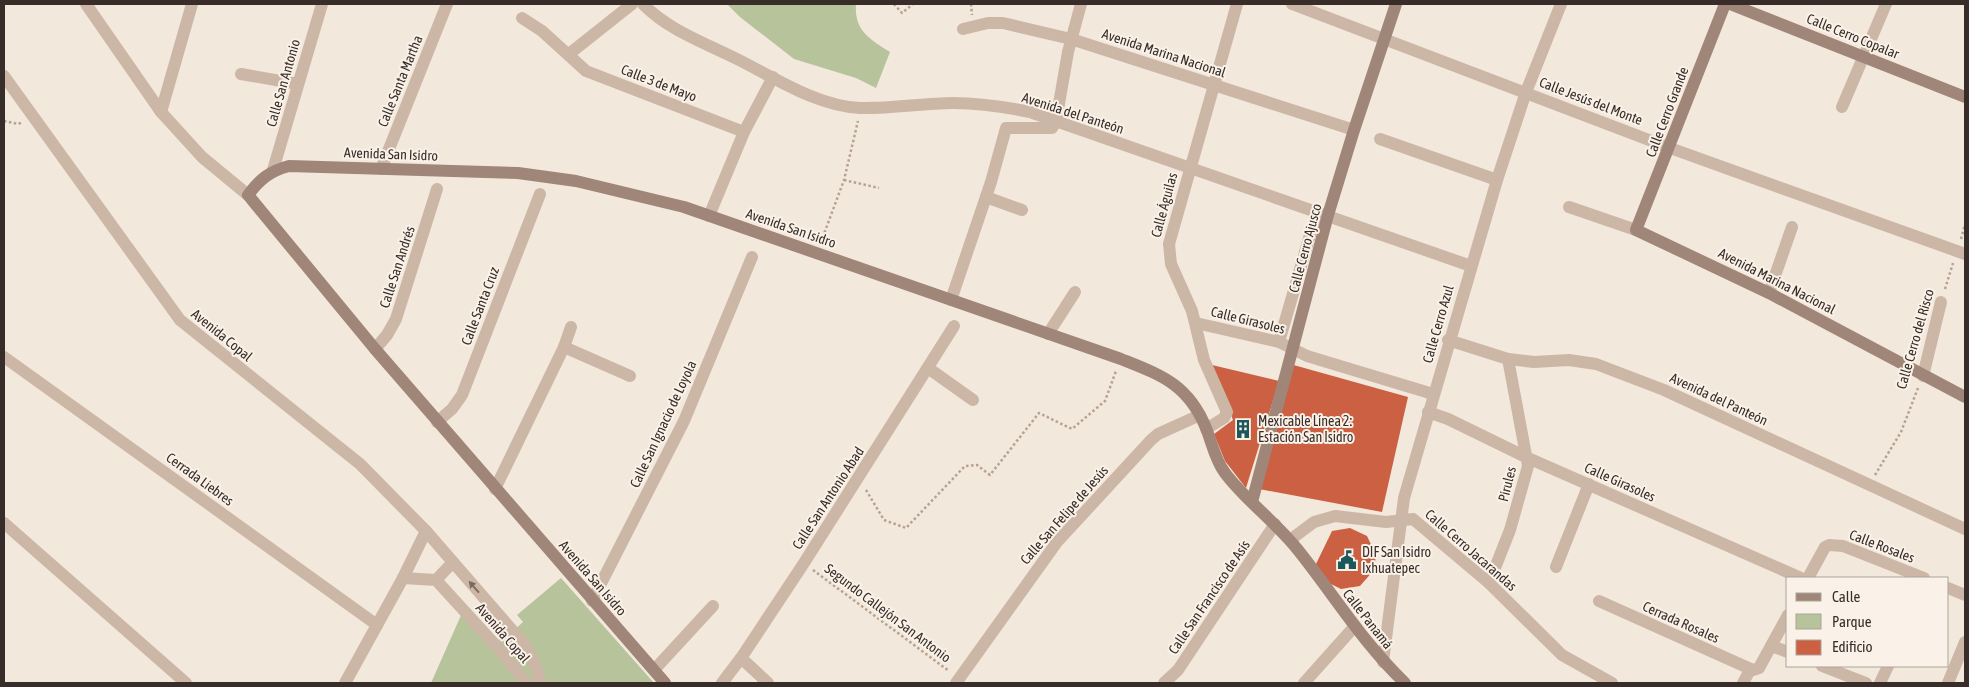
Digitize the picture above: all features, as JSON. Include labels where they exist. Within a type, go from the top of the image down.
[{"type":"street","name":"Avenida San Isidro","points":[[86,4],[161,112],[202,156],[248,194],[437,422],[665,683]]},
{"type":"street","points":[[161,112],[192,4]]},
{"type":"street","name":"Calle San Antonio","points":[[274,170],[322,4]]},
{"type":"street","name":"Calle Santa Martha","points":[[380,169],[447,4]]},
{"type":"street","points":[[569,54],[632,4]]},
{"type":"street","name":"Avenida del Panteón","points":[[643,4],[654,16],[674,28],[822,100],[841,106],[861,108],[955,103],[987,105],[1030,112],[1471,266]]},
{"type":"street","points":[[951,300],[986,197],[1006,128],[1015,126],[1052,128],[1056,121],[1071,39],[1081,4]]},
{"type":"street","points":[[1226,45],[1225,28],[1229,4]]},
{"type":"street","name":"Calle Águilas","points":[[1206,429],[1224,418],[1227,412],[1204,360],[1196,322],[1175,277],[1168,252],[1170,236],[1237,4]]},
{"type":"street","name":"Calle Jesús del Monte","points":[[1292,4],[1670,148],[1961,253]]},
{"type":"street","name":"Calle Cerro Ajusco","points":[[1252,502],[1328,215],[1396,4]]},
{"type":"street","name":"Calle Cerro Azul","points":[[1383,662],[1400,520],[1428,412],[1497,180],[1526,92],[1561,4]]},
{"type":"street","name":"Calle Cerro Grande","points":[[1636,230],[1670,148],[1725,4]]},
{"type":"street","name":"Calle Cerro Copalar","points":[[1730,4],[1965,97]]},
{"type":"street","points":[[1842,108],[1886,4]]},
{"type":"street","name":"Calle 3 de Mayo","points":[[522,18],[569,54],[586,71],[744,132]]},
{"type":"street","name":"Avenida Marina Nacional","points":[[963,29],[988,23],[1004,23],[1071,39],[1354,130]]},
{"type":"street","points":[[241,74],[298,84]]},
{"type":"street","name":"Avenida Copal","points":[[4,76],[180,320],[360,464],[426,531],[526,645],[538,669],[540,683]]},
{"type":"street","points":[[709,216],[744,132],[773,77]]},
{"type":"street","points":[[1380,139],[1497,180]]},
{"type":"street","name":"Avenida San Isidro","points":[[274,170],[289,166],[518,172],[547,176],[675,205],[709,216],[1121,359],[1174,383],[1187,395],[1200,415],[1223,472],[1252,502]]},
{"type":"street","points":[[248,194],[260,180],[274,170]]},
{"type":"street","name":"Calle San Andrés","points":[[375,349],[387,335],[396,319],[438,189]]},
{"type":"street","name":"Calle Santa Cruz","points":[[437,422],[452,409],[462,395],[540,194]]},
{"type":"street","points":[[986,197],[1022,210]]},
{"type":"street","name":"Avenida Marina Nacional","points":[[1569,206],[1636,230],[1769,293],[1965,397]]},
{"type":"street","points":[[1280,342],[1312,228],[1318,221],[1328,215]]},
{"type":"street","points":[[1769,293],[1792,227]]},
{"type":"street","name":"Calle San Ignacio de Loyola","points":[[592,601],[684,421],[752,257]]},
{"type":"street","points":[[1048,334],[1075,292]]},
{"type":"street","name":"Calle Cerro del Risco","points":[[1923,376],[1941,302]]},
{"type":"street","name":"Calle Girasoles","points":[[1196,322],[1280,342],[1307,356],[1433,394]]},
{"type":"street","name":"Calle San Antonio Abad","points":[[722,683],[741,658],[804,563],[954,326]]},
{"type":"street","points":[[495,488],[564,347],[571,327]]},
{"type":"street","name":"Avenida del Panteón","points":[[1448,340],[1508,359],[1534,362],[1569,360],[1596,364],[1664,390],[1965,529]]},
{"type":"street","points":[[564,347],[630,376]]},
{"type":"street","name":"Cerrada Liebres","points":[[4,357],[377,625]]},
{"type":"street","name":"Pirules","points":[[1489,583],[1527,474],[1528,458],[1508,359]]},
{"type":"street","points":[[928,368],[973,400]]},
{"type":"street","name":"Calle Girasoles","points":[[1428,412],[1448,419],[1528,458],[1799,577]]},
{"type":"street","name":"Calle San Felipe de Jesús","points":[[958,681],[1057,542],[1151,440],[1158,434],[1200,415]]},
{"type":"street","points":[[1556,567],[1589,484]]},
{"type":"street","name":"Calle Panamá","points":[[1252,502],[1290,540],[1354,627],[1383,662],[1405,683]]},
{"type":"street","name":"Calle Cerro Jacarandas","points":[[1290,540],[1314,522],[1335,516],[1386,522],[1407,518],[1418,522],[1489,583],[1562,655],[1612,683]]},
{"type":"street","points":[[4,523],[186,683]]},
{"type":"street","name":"Calle San Francisco de Asís","points":[[1164,683],[1178,670],[1275,524]]},
{"type":"street","points":[[346,683],[404,578],[426,531]]},
{"type":"street","name":"Calle Rosales","points":[[1809,577],[1825,547],[1829,545],[1844,546],[1922,577]]},
{"type":"street","points":[[404,578],[436,580],[453,562]]},
{"type":"street","name":"Avenida Copal","points":[[436,580],[526,683]]},
{"type":"street","points":[[1949,588],[1965,595]]},
{"type":"street","name":"Cerrada Rosales","points":[[1599,601],[1750,670]]},
{"type":"street","points":[[654,670],[712,606]]},
{"type":"street","points":[[1744,683],[1750,670],[1759,668],[1786,619]]},
{"type":"street","points":[[487,637],[504,620]]},
{"type":"street","points":[[1304,683],[1354,627]]},
{"type":"street","points":[[1948,683],[1965,642]]},
{"type":"street","points":[[1771,646],[1786,651]]},
{"type":"street","points":[[741,658],[768,683]]},
{"type":"street","points":[[1825,667],[1866,683]]},
{"type":"street","points":[[1880,683],[1888,667]]},
{"type":"path","points":[[894,4],[902,13],[913,4]]},
{"type":"path","points":[[817,253],[844,180],[861,108]]},
{"type":"path","points":[[4,120],[18,124],[33,118]]},
{"type":"path","points":[[844,180],[879,188]]},
{"type":"path","name":"Calle Cerro del Risco","points":[[1941,302],[1961,253]]},
{"type":"path","points":[[859,478],[884,520],[906,528],[965,466],[977,465],[990,475],[1039,413],[1072,429],[1105,401],[1121,359]]},
{"type":"path","name":"Calle Cerro del Risco","points":[[1870,485],[1901,432],[1923,376]]},
{"type":"path","name":"Segundo Callejón San Antonio","points":[[804,563],[958,681]]},
{"type":"green space","points":[[727,4],[856,4],[856,13],[861,28],[870,38],[890,52],[876,88],[856,78],[794,59],[740,17]]},
{"type":"green space","points":[[561,578],[654,683],[431,683],[462,613],[498,640],[508,630],[511,633],[523,622],[517,615]]},
{"type":"building","points":[[1290,364],[1408,397],[1382,512],[1259,489]]},
{"type":"building","name":"Mexicable Línea 2: Estación San Isidro","points":[[1212,365],[1279,381],[1246,488],[1225,461],[1214,434],[1233,420]]},
{"type":"building","name":"DIF San Isidro Ixhuatepec","points":[[1350,528],[1367,536],[1376,555],[1374,570],[1360,586],[1341,589],[1325,581],[1316,564],[1332,531]]},
{"type":"place","name":"Mexicable Línea 2: Estación San Isidro","points":[[1243,429]]},
{"type":"place","name":"DIF San Isidro Ixhuatepec","points":[[1347,560]]}]
